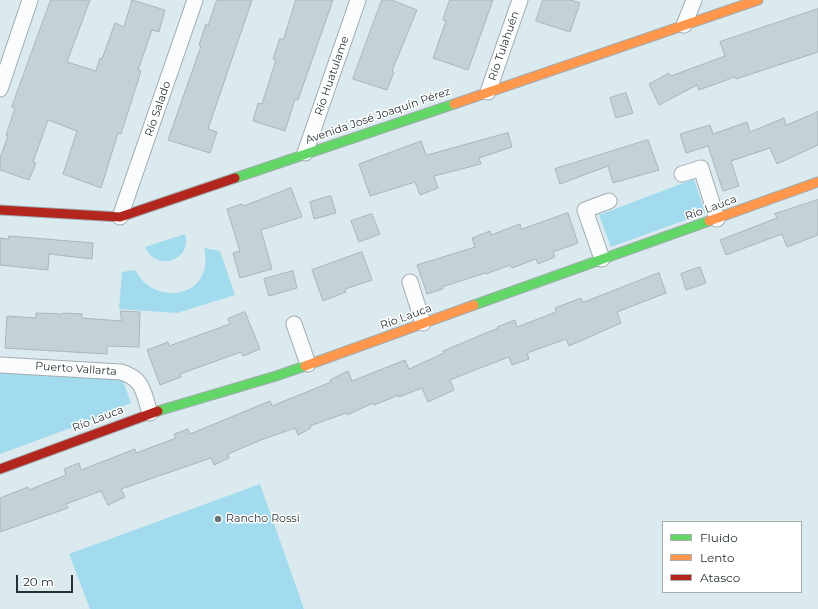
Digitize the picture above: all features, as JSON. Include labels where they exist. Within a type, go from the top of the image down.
[{"type":"street","points":[[0,88],[30,0]]},
{"type":"street","name":"Río Salado","points":[[120,217],[195,0]]},
{"type":"street","name":"Río Huatulame","points":[[306,153],[358,0]]},
{"type":"street","name":"Río Tulahuén","points":[[488,92],[520,0]]},
{"type":"street","points":[[684,25],[694,0]]},
{"type":"street","name":"Avenida José Joaquín Pérez","points":[[0,210],[120,217],[758,0]]},
{"type":"street","points":[[682,174],[701,168],[716,218]]},
{"type":"street","name":"Río Lauca","points":[[0,469],[150,413],[276,376],[818,182]]},
{"type":"street","points":[[602,259],[585,210],[610,201]]},
{"type":"street","points":[[410,282],[423,323]]},
{"type":"street","points":[[294,324],[308,364]]},
{"type":"street","name":"Puerto Vallarta","points":[[0,364],[121,372],[132,375],[138,380],[150,413]]},
{"type":"shaded area","points":[[694,179],[705,213],[611,247],[599,215]]},
{"type":"shaded area","points":[[185,234],[186,243],[184,251],[179,257],[172,260],[165,261],[157,259],[150,255],[145,247]]},
{"type":"shaded area","points":[[204,248],[220,251],[235,295],[177,313],[119,309],[122,272],[135,270],[144,282],[156,290],[169,293],[182,292],[193,287],[201,278],[205,265]]},
{"type":"shaded area","points":[[0,371],[122,379],[131,403],[76,426],[0,454]]},
{"type":"shaded area","name":"Rancho Rossi","points":[[260,484],[304,609],[90,609],[69,554]]},
{"type":"building","points":[[51,0],[90,0],[67,62],[96,71],[115,23],[124,27],[132,0],[165,10],[159,32],[152,30],[138,70],[141,71],[121,134],[118,133],[101,188],[63,174],[77,131],[48,120],[33,162],[36,163],[29,180],[0,170],[0,158],[8,136],[6,135],[15,108],[12,107]]},
{"type":"building","points":[[217,0],[252,0],[208,129],[217,132],[210,153],[168,140],[201,46],[199,45],[206,24],[208,25]]},
{"type":"building","points":[[296,0],[333,0],[298,100],[295,99],[285,131],[253,121],[258,103],[262,104],[276,60],[273,59],[280,38],[283,40]]},
{"type":"building","points":[[382,0],[392,0],[417,10],[392,71],[394,72],[387,90],[353,79]]},
{"type":"building","points":[[450,0],[493,0],[468,70],[433,58],[446,21],[443,20]]},
{"type":"building","points":[[543,0],[571,0],[580,3],[570,32],[536,21]]},
{"type":"building","points":[[818,9],[818,52],[736,79],[735,77],[699,90],[697,85],[659,105],[649,84],[669,73],[671,76],[725,56],[720,42]]},
{"type":"building","points":[[626,93],[633,113],[616,118],[610,98]]},
{"type":"building","points":[[818,112],[818,145],[777,164],[770,148],[731,161],[739,186],[723,191],[708,146],[686,153],[680,134],[710,125],[713,134],[747,122],[750,132],[784,118],[786,125]]},
{"type":"building","points":[[508,133],[512,147],[479,158],[481,164],[434,176],[438,188],[420,195],[415,182],[370,196],[359,164],[421,141],[426,155]]},
{"type":"building","points":[[648,140],[659,170],[613,183],[608,166],[560,184],[555,169]]},
{"type":"building","points":[[291,188],[302,217],[261,230],[272,269],[240,278],[233,253],[240,251],[227,209],[242,204],[243,206]]},
{"type":"building","points":[[331,196],[336,213],[314,219],[310,202]]},
{"type":"building","points":[[818,200],[818,235],[787,247],[782,234],[726,255],[720,240],[777,218],[775,214]]},
{"type":"building","points":[[568,213],[578,243],[553,252],[555,257],[538,264],[536,259],[512,268],[510,265],[442,287],[443,289],[427,294],[417,265],[475,247],[472,238],[490,231],[491,235],[520,224],[521,229]]},
{"type":"building","points":[[372,214],[380,234],[359,242],[351,221]]},
{"type":"building","points":[[9,236],[93,243],[92,259],[49,254],[48,270],[0,265],[0,238],[8,239]]},
{"type":"building","points":[[362,252],[372,280],[345,289],[346,292],[323,301],[312,270]]},
{"type":"building","points":[[700,267],[706,283],[686,290],[681,274]]},
{"type":"building","points":[[293,271],[297,288],[269,296],[264,279]]},
{"type":"building","points":[[659,273],[666,293],[617,312],[621,323],[569,346],[566,339],[527,353],[529,359],[512,365],[509,357],[450,380],[454,390],[428,402],[422,388],[374,405],[373,403],[347,415],[346,413],[310,426],[311,428],[298,435],[295,428],[261,440],[228,454],[229,458],[214,465],[211,458],[121,489],[125,497],[108,505],[101,491],[66,504],[68,508],[0,532],[0,498],[28,487],[29,490],[66,475],[64,469],[79,463],[81,470],[135,449],[136,453],[176,438],[174,434],[188,429],[190,434],[270,401],[272,406],[331,382],[330,380],[348,371],[352,381],[405,360],[409,369],[444,353],[443,351],[515,320],[517,327],[556,312],[555,308],[581,298],[583,302]]},
{"type":"building","points":[[121,311],[140,312],[139,347],[107,346],[107,354],[5,348],[7,316],[36,318],[36,313],[63,313],[82,314],[82,318],[121,321]]},
{"type":"building","points":[[245,312],[260,349],[243,356],[241,352],[180,374],[181,377],[160,385],[147,350],[168,342],[169,346],[230,324],[228,319]]},
{"type":"traffic: fast","points":[[235,178],[454,104]]},
{"type":"traffic: fast","points":[[474,305],[709,221]]},
{"type":"traffic: fast","points":[[158,411],[305,366]]},
{"type":"traffic: slow","points":[[454,104],[758,0]]},
{"type":"traffic: slow","points":[[709,221],[818,182]]},
{"type":"traffic: slow","points":[[305,366],[474,305]]},
{"type":"traffic: jam","points":[[0,210],[120,217],[235,178]]},
{"type":"traffic: jam","points":[[0,469],[158,411]]},
{"type":"place","name":"Rancho Rossi","points":[[218,519]]}]
